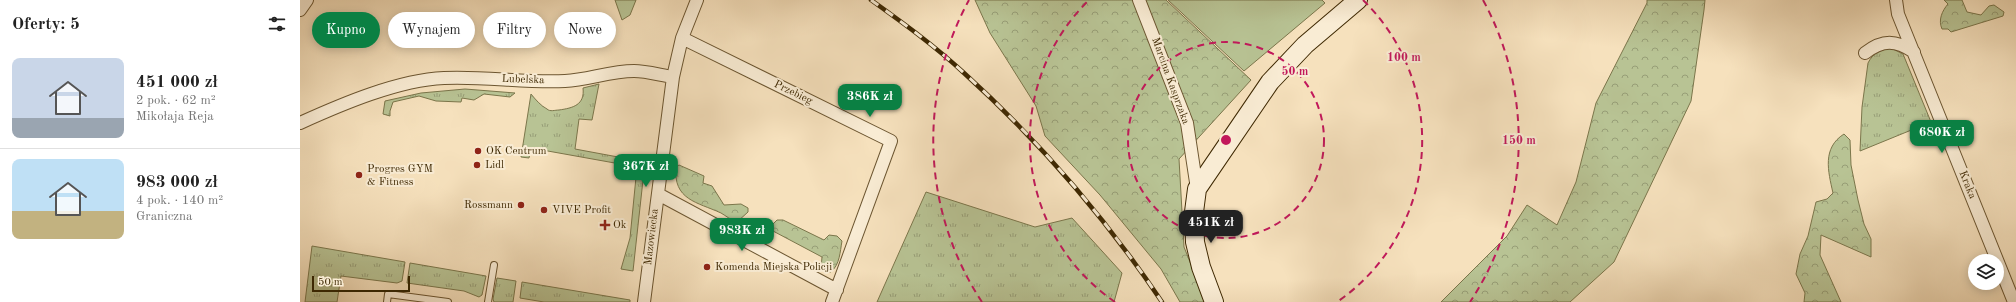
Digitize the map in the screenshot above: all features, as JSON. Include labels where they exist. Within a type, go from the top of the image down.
[{"type":"street","points":[[672,77],[682,38],[697,0]]},
{"type":"street","name":"Marcina Kasprzaka","points":[[1139,0],[1187,123],[1197,189]]},
{"type":"street","name":"Kraka","points":[[1896,0],[1898,14],[2014,302]]},
{"type":"street","points":[[1214,302],[1200,267],[1195,242],[1194,212],[1197,189],[1270,82],[1305,45],[1350,5]]},
{"type":"street","name":"Przebieg","points":[[682,38],[890,141],[837,290]]},
{"type":"street","points":[[1865,53],[1878,44],[1888,43],[1904,46],[1914,52]]},
{"type":"street","name":"Lubelska","points":[[300,122],[336,107],[411,82],[443,78],[474,78],[525,82],[566,81],[634,71],[672,77]]},
{"type":"street","name":"Mazowiecka","points":[[644,302],[672,77]]},
{"type":"street","points":[[658,194],[837,290],[832,302]]},
{"type":"lane","points":[[488,302],[494,265]]},
{"type":"lane","points":[[387,302],[388,294],[448,302]]},
{"type":"green space","points":[[615,0],[636,0],[630,15],[622,20]]},
{"type":"green space","points":[[975,0],[1166,0],[1251,80],[1179,159],[1184,247],[1206,302],[1180,302],[1161,269],[1100,195],[1045,136],[1036,106],[990,33]]},
{"type":"green space","points":[[1168,0],[1322,0],[1325,3],[1244,71]]},
{"type":"green space","points":[[1647,0],[1705,0],[1691,101],[1614,262],[1570,302],[1441,302],[1507,236],[1527,205],[1557,225],[1576,182],[1596,103],[1647,3]]},
{"type":"green space","points":[[1944,0],[1962,0],[1967,12],[1981,15],[1989,6],[1994,5],[2004,12],[2003,16],[1951,32],[1948,29],[1942,29],[1940,22],[1941,16],[1948,4]]},
{"type":"green space","points":[[1891,48],[1903,54],[1931,122],[1860,151],[1862,107],[1868,63],[1877,52]]},
{"type":"green space","points":[[599,84],[592,120],[579,119],[575,149],[645,162],[633,271],[621,269],[630,238],[637,167],[531,148],[529,158],[521,157],[531,94],[548,110],[559,110],[577,105],[582,98],[583,88]]},
{"type":"green space","points":[[465,89],[515,93],[510,97],[484,94],[474,100],[462,98],[461,102],[436,101],[419,96],[393,102],[390,116],[383,114],[385,101],[421,93]]},
{"type":"green space","points":[[1844,134],[1850,140],[1851,165],[1864,224],[1871,239],[1871,257],[1821,235],[1820,255],[1841,302],[1804,302],[1805,293],[1796,274],[1800,254],[1808,236],[1816,202],[1827,199],[1833,193],[1828,160],[1832,146]]},
{"type":"green space","points":[[679,165],[704,176],[703,183],[712,186],[724,205],[741,204],[748,208],[748,212],[737,222],[688,198],[678,187],[676,167]]},
{"type":"green space","points":[[926,192],[1035,227],[1072,218],[1122,273],[1114,302],[877,302]]},
{"type":"green space","points":[[777,220],[783,220],[824,240],[829,235],[837,236],[842,241],[839,258],[834,269],[831,272],[825,271],[821,268],[822,257],[773,231],[773,224]]},
{"type":"green space","points":[[312,246],[405,262],[402,281],[397,283],[341,276],[337,302],[305,302]]},
{"type":"green space","points":[[410,263],[486,276],[482,295],[479,297],[464,291],[407,283]]},
{"type":"green space","points":[[497,278],[516,281],[513,302],[494,302],[493,299]]},
{"type":"green space","points":[[522,282],[630,300],[630,302],[544,302],[520,298]]},
{"type":"railway","points":[[871,0],[942,53],[1019,126],[1045,153],[1094,210],[1118,240],[1162,302]]},
{"type":"place","name":"OK Centrum","points":[[478,151]]},
{"type":"place","name":"Lidl","points":[[477,165]]},
{"type":"place","name":"Progres GYM & Fitness","points":[[359,175]]},
{"type":"place","name":"Rossmann","points":[[521,205]]},
{"type":"place","name":"VIVE Profit","points":[[544,210]]},
{"type":"place","name":"Ok","points":[[605,225]]},
{"type":"place","name":"Komenda Miejska Policji","points":[[707,267]]}]
